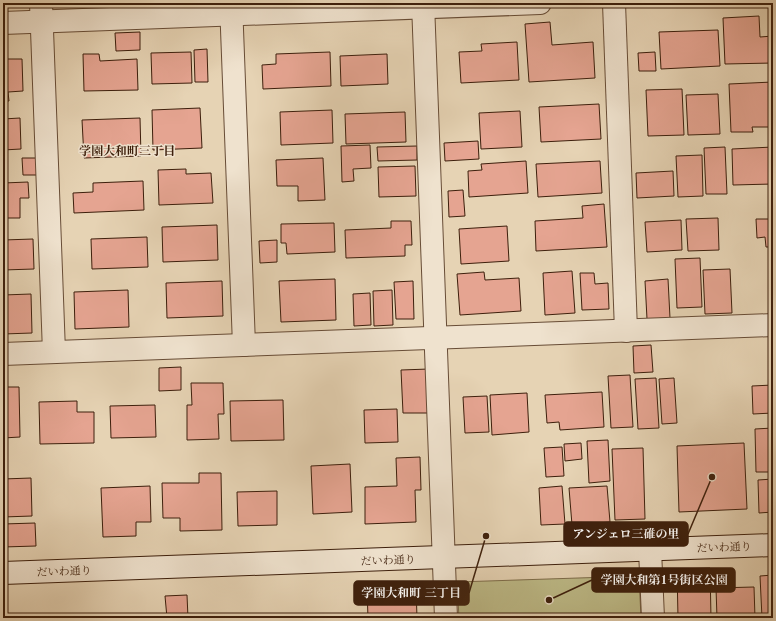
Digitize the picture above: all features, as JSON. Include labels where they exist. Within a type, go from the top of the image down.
[{"type":"street","points":[[3,24],[41,13],[540,3]]},
{"type":"street","points":[[614,3],[626,331]]},
{"type":"street","points":[[423,5],[446,618]]},
{"type":"street","points":[[232,9],[244,345]]},
{"type":"street","points":[[41,13],[54,352]]},
{"type":"street","points":[[3,354],[773,325]]},
{"type":"street","name":"だいわ通り","points":[[3,573],[773,545]]},
{"type":"street","points":[[650,550],[653,618]]},
{"type":"shaded area","points":[[639,576],[641,618],[459,618],[457,582]]},
{"type":"building","points":[[82,3],[126,3],[82,5]]},
{"type":"building","points":[[759,16],[760,37],[773,36],[773,63],[725,64],[723,18]]},
{"type":"building","points":[[550,22],[552,45],[593,42],[595,78],[529,82],[525,24]]},
{"type":"building","points":[[718,30],[720,66],[661,69],[659,32]]},
{"type":"building","points":[[140,32],[140,50],[116,51],[115,33]]},
{"type":"building","points":[[517,42],[519,80],[461,83],[459,52],[482,51],[481,44]]},
{"type":"building","points":[[207,49],[208,82],[195,82],[194,50]]},
{"type":"building","points":[[191,52],[192,83],[152,84],[151,53]]},
{"type":"building","points":[[330,52],[331,86],[263,89],[262,65],[276,64],[276,54]]},
{"type":"building","points":[[655,52],[656,71],[639,71],[638,53]]},
{"type":"building","points":[[83,54],[99,54],[100,61],[137,59],[138,90],[84,91]]},
{"type":"building","points":[[387,54],[388,84],[341,86],[340,56]]},
{"type":"building","points":[[3,59],[22,59],[23,91],[8,92],[9,101],[3,101]]},
{"type":"building","points":[[773,82],[773,127],[752,127],[753,132],[731,132],[729,84]]},
{"type":"building","points":[[682,89],[684,135],[648,136],[646,90]]},
{"type":"building","points":[[718,94],[720,134],[688,135],[686,95]]},
{"type":"building","points":[[599,104],[601,139],[541,142],[539,107]]},
{"type":"building","points":[[200,108],[202,148],[153,150],[152,110]]},
{"type":"building","points":[[332,110],[333,143],[281,145],[280,112]]},
{"type":"building","points":[[520,111],[522,147],[481,149],[479,113]]},
{"type":"building","points":[[405,112],[406,142],[346,144],[345,114]]},
{"type":"building","points":[[20,118],[21,149],[3,150],[3,119]]},
{"type":"building","points":[[140,118],[141,156],[84,158],[82,120]]},
{"type":"building","points":[[478,141],[479,159],[445,161],[444,143]]},
{"type":"building","points":[[370,145],[371,168],[353,169],[354,181],[342,182],[341,146]]},
{"type":"building","points":[[417,146],[417,160],[378,161],[377,147]]},
{"type":"building","points":[[725,147],[727,194],[706,194],[704,148]]},
{"type":"building","points":[[773,147],[773,184],[733,185],[732,149]]},
{"type":"building","points":[[702,155],[703,196],[678,197],[676,156]]},
{"type":"building","points":[[22,158],[39,158],[39,175],[23,175]]},
{"type":"building","points":[[323,158],[325,200],[298,201],[298,186],[277,186],[276,160]]},
{"type":"building","points":[[526,161],[528,193],[469,197],[468,171],[482,170],[481,164]]},
{"type":"building","points":[[600,161],[602,193],[538,197],[536,164]]},
{"type":"building","points":[[415,166],[416,196],[379,197],[378,167]]},
{"type":"building","points":[[186,169],[186,174],[211,173],[213,203],[159,205],[158,170]]},
{"type":"building","points":[[673,171],[674,196],[637,198],[636,173]]},
{"type":"building","points":[[143,181],[144,210],[74,213],[73,193],[93,192],[93,183]]},
{"type":"building","points":[[28,182],[29,198],[20,198],[20,218],[3,218],[3,183]]},
{"type":"building","points":[[463,190],[465,216],[449,217],[448,191]]},
{"type":"building","points":[[604,204],[607,247],[536,251],[535,221],[583,218],[582,206]]},
{"type":"building","points":[[772,210],[773,247],[766,247],[765,237],[757,238],[756,219],[772,219]]},
{"type":"building","points":[[718,218],[719,250],[688,251],[686,219]]},
{"type":"building","points":[[681,220],[682,250],[647,252],[645,222]]},
{"type":"building","points":[[391,221],[411,221],[412,245],[405,245],[405,256],[346,258],[345,230],[391,228]]},
{"type":"building","points":[[334,223],[335,252],[287,254],[286,243],[281,243],[281,224]]},
{"type":"building","points":[[217,225],[218,260],[163,262],[162,227]]},
{"type":"building","points":[[507,226],[509,261],[461,264],[459,229]]},
{"type":"building","points":[[147,237],[148,267],[92,269],[91,239]]},
{"type":"building","points":[[33,239],[34,269],[3,270],[3,240]]},
{"type":"building","points":[[277,240],[277,262],[260,263],[259,241]]},
{"type":"building","points":[[700,258],[702,307],[677,308],[675,259]]},
{"type":"building","points":[[771,258],[773,258],[773,308]]},
{"type":"building","points":[[730,269],[732,313],[705,314],[703,270]]},
{"type":"building","points":[[572,271],[575,313],[545,315],[543,273]]},
{"type":"building","points":[[484,272],[485,280],[519,278],[521,311],[460,315],[457,274]]},
{"type":"building","points":[[580,273],[594,273],[595,284],[608,283],[609,309],[582,310]]},
{"type":"building","points":[[335,279],[336,320],[281,322],[279,281]]},
{"type":"building","points":[[668,279],[670,318],[647,319],[645,281]]},
{"type":"building","points":[[222,281],[223,316],[167,318],[166,283]]},
{"type":"building","points":[[413,281],[414,319],[396,319],[394,282]]},
{"type":"building","points":[[128,290],[129,327],[75,329],[74,292]]},
{"type":"building","points":[[392,290],[393,325],[374,326],[373,291]]},
{"type":"building","points":[[370,293],[371,325],[354,326],[353,294]]},
{"type":"building","points":[[31,294],[32,333],[3,334],[3,295]]},
{"type":"building","points":[[651,345],[653,372],[634,373],[633,346]]},
{"type":"building","points":[[181,367],[181,390],[159,391],[159,368]]},
{"type":"building","points":[[429,369],[430,413],[403,413],[401,370]]},
{"type":"building","points":[[630,375],[633,427],[611,428],[608,376]]},
{"type":"building","points":[[656,378],[659,428],[638,429],[635,379]]},
{"type":"building","points":[[674,378],[677,423],[662,424],[659,379]]},
{"type":"building","points":[[191,383],[223,383],[224,414],[218,414],[219,439],[187,440],[187,405],[192,405]]},
{"type":"building","points":[[773,385],[773,413],[753,414],[752,386]]},
{"type":"building","points":[[3,387],[19,387],[20,437],[3,438]]},
{"type":"building","points":[[602,392],[604,427],[560,430],[559,422],[547,423],[545,395]]},
{"type":"building","points":[[527,393],[529,432],[492,435],[490,395]]},
{"type":"building","points":[[487,396],[489,432],[465,433],[463,397]]},
{"type":"building","points":[[283,400],[284,440],[231,441],[230,401]]},
{"type":"building","points":[[77,401],[77,412],[94,412],[94,443],[40,444],[39,402]]},
{"type":"building","points":[[155,405],[156,437],[111,438],[110,406]]},
{"type":"building","points":[[397,409],[398,442],[365,443],[364,410]]},
{"type":"building","points":[[773,428],[773,472],[756,472],[755,429]]},
{"type":"building","points":[[608,440],[610,481],[589,483],[587,441]]},
{"type":"building","points":[[581,443],[582,459],[565,461],[564,444]]},
{"type":"building","points":[[744,443],[747,509],[679,512],[677,446]]},
{"type":"building","points":[[562,447],[564,476],[546,477],[544,448]]},
{"type":"building","points":[[643,448],[645,519],[615,520],[612,449]]},
{"type":"building","points":[[420,457],[421,490],[415,490],[416,522],[365,524],[365,487],[397,486],[396,458]]},
{"type":"building","points":[[350,464],[352,512],[313,514],[311,466]]},
{"type":"building","points":[[199,473],[221,473],[222,530],[180,531],[180,518],[163,518],[162,483],[199,483]]},
{"type":"building","points":[[31,478],[32,516],[3,517],[3,479]]},
{"type":"building","points":[[773,479],[773,512],[759,513],[758,480]]},
{"type":"building","points":[[150,486],[151,522],[136,522],[136,536],[103,537],[101,488]]},
{"type":"building","points":[[562,486],[565,524],[541,525],[539,488]]},
{"type":"building","points":[[607,486],[610,522],[572,525],[569,488]]},
{"type":"building","points":[[277,491],[277,525],[238,526],[237,492]]},
{"type":"building","points":[[35,523],[36,546],[3,547],[3,524]]},
{"type":"building","points":[[710,568],[711,618],[678,618],[677,569]]},
{"type":"building","points":[[773,575],[773,618],[762,618],[760,576]]},
{"type":"building","points":[[416,587],[417,618],[368,618],[367,589]]},
{"type":"building","points":[[754,587],[755,618],[717,618],[716,588]]},
{"type":"building","points":[[187,595],[188,618],[167,618],[165,596]]},
{"type":"place","name":"アンジェロ三碓の里","points":[[712,477]]},
{"type":"place","name":"学園大和町 三丁目","points":[[486,536]]},
{"type":"place","name":"学園大和第1号街区公園","points":[[549,600]]},
{"type":"district","name":"学園大和町三丁目","points":[[127,151]]}]
